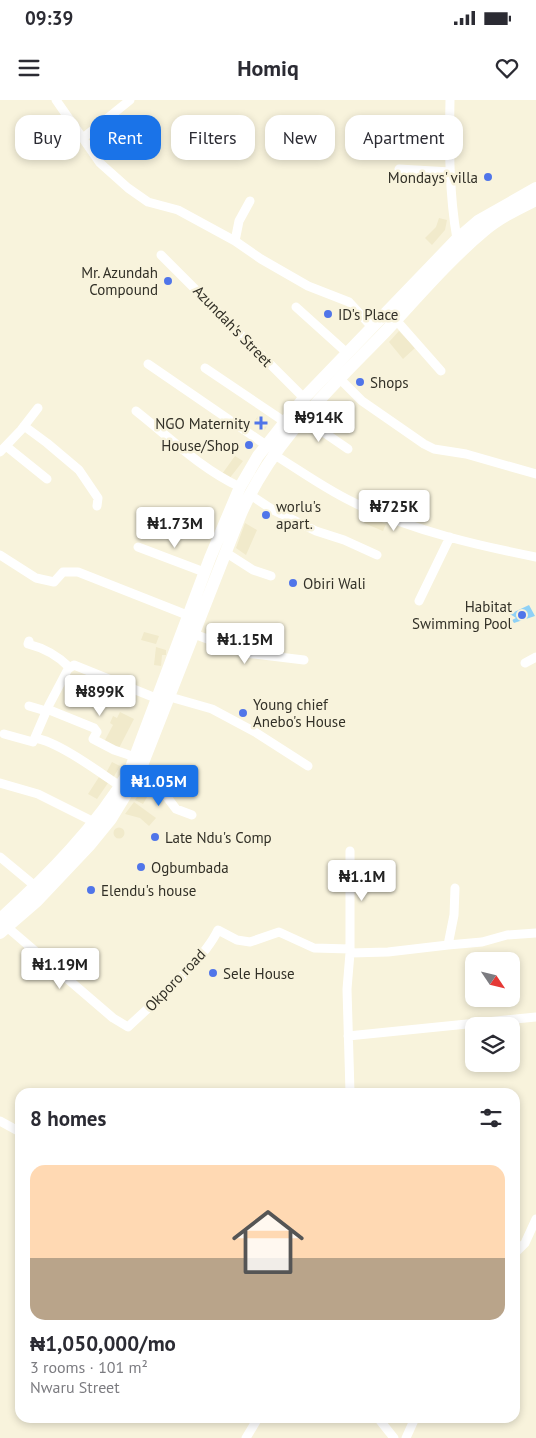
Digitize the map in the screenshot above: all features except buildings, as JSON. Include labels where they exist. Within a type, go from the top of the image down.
[{"type":"main road","points":[[2,926],[35,886],[102,818],[139,774],[164,698],[187,615],[204,572],[245,491],[285,422],[304,398],[371,326],[457,239],[478,221],[536,188]]},
{"type":"main road","points":[[270,449],[303,418],[338,378],[457,256],[485,230],[536,200]]},
{"type":"main road","points":[[2,926],[67,871],[102,818],[120,786],[194,634],[225,552],[245,491]]},
{"type":"street","points":[[56,100],[100,163],[128,188],[148,202],[178,210],[235,241],[261,259],[308,286],[349,302],[371,326]]},
{"type":"street","points":[[83,138],[130,100]]},
{"type":"street","points":[[450,100],[452,213],[457,239]]},
{"type":"street","points":[[399,169],[450,172]]},
{"type":"street","points":[[536,200],[536,206]]},
{"type":"street","points":[[235,241],[239,220],[250,201]]},
{"type":"street","name":"Azundah's Street","points":[[162,255],[304,398]]},
{"type":"street","points":[[296,307],[347,353]]},
{"type":"street","points":[[396,320],[441,371]]},
{"type":"street","points":[[148,364],[270,449],[357,504],[401,522],[450,537],[536,557]]},
{"type":"street","points":[[205,368],[285,422]]},
{"type":"street","points":[[338,378],[362,401],[434,449],[466,454],[536,474]]},
{"type":"street","points":[[38,408],[3,449],[47,479]]},
{"type":"street","points":[[136,411],[224,480],[245,491],[273,510],[316,532],[344,540],[377,555]]},
{"type":"street","points":[[303,418],[348,449]]},
{"type":"street","points":[[24,426],[47,443],[84,476],[98,498],[97,506]]},
{"type":"street","points":[[420,602],[450,537]]},
{"type":"street","points":[[138,547],[204,572]]},
{"type":"street","points":[[225,552],[253,570],[271,576]]},
{"type":"street","points":[[0,556],[36,578],[54,582],[63,572],[78,572],[187,615]]},
{"type":"street","points":[[194,634],[245,653],[304,660]]},
{"type":"street","points":[[29,642],[28,644],[50,651],[56,659],[70,667],[74,665],[164,698],[212,709],[255,732],[308,766]]},
{"type":"street","points":[[524,663],[536,657]]},
{"type":"street","points":[[4,734],[33,742],[47,710],[70,667]]},
{"type":"street","points":[[29,706],[47,710],[94,728],[97,732],[94,739],[114,750],[135,757]]},
{"type":"street","points":[[35,738],[46,740],[73,755],[120,786]]},
{"type":"street","points":[[139,774],[158,785],[176,808],[192,815]]},
{"type":"street","points":[[0,782],[21,787],[102,818]]},
{"type":"street","points":[[350,851],[350,951],[347,989],[350,1088]]},
{"type":"street","points":[[0,857],[35,886]]},
{"type":"street","points":[[448,945],[454,915],[455,888]]},
{"type":"street","name":"Okporo road","points":[[2,926],[112,1018],[128,1027],[190,967],[218,930],[237,940],[250,942],[278,932],[314,948],[350,951]]},
{"type":"street","points":[[350,951],[388,952],[482,942],[507,935],[536,933]]},
{"type":"street","points":[[348,1036],[536,1017]]},
{"type":"street","points":[[0,1122],[15,1130]]},
{"type":"street","points":[[520,1248],[525,1243],[536,1220]]},
{"type":"street","points":[[246,1438],[255,1423]]},
{"type":"street","points":[[382,1423],[394,1438]]},
{"type":"street","points":[[406,1438],[413,1423]]},
{"type":"shaded area","points":[[439,218],[447,220],[445,230],[432,245],[425,238],[436,227]]},
{"type":"shaded area","points":[[399,331],[415,348],[403,359],[389,342]]},
{"type":"shaded area","points":[[325,406],[333,413],[322,429],[312,422]]},
{"type":"shaded area","name":"NGO Maternity","points":[[258,416],[269,423],[264,431],[253,423]]},
{"type":"shaded area","points":[[235,456],[243,461],[229,479],[222,474]]},
{"type":"shaded area","points":[[367,515],[386,524],[383,531],[364,523]]},
{"type":"shaded area","points":[[245,523],[257,530],[246,555],[236,548]]},
{"type":"shaded area","points":[[144,632],[159,636],[156,644],[141,640]]},
{"type":"shaded area","points":[[156,647],[166,650],[166,655],[162,655],[161,666],[154,665]]},
{"type":"shaded area","points":[[120,712],[134,719],[118,750],[104,742],[113,725],[110,723],[113,716],[117,718]]},
{"type":"shaded area","points":[[112,762],[120,766],[113,778],[106,773]]},
{"type":"shaded area","points":[[99,777],[108,783],[97,799],[88,794]]},
{"type":"shaded area","points":[[147,781],[155,784],[143,804],[135,800]]},
{"type":"shaded area","points":[[134,802],[156,818],[149,826],[140,818],[125,814]]},
{"type":"shaded area","points":[[119,827],[125,833],[119,839],[113,833]]},
{"type":"water","name":"Habitat Swimming Pool","points":[[529,605],[535,616],[514,623],[512,620],[516,618],[510,614]]},
{"type":"place","name":"Mondays' villa","points":[[488,177]]},
{"type":"place","name":"Mr. Azundah Compound","points":[[168,281]]},
{"type":"place","name":"ID's Place","points":[[328,314]]},
{"type":"place","name":"Shops","points":[[360,382]]},
{"type":"place","name":"NGO Maternity","points":[[261,423]]},
{"type":"place","name":"House/Shop","points":[[249,445]]},
{"type":"place","name":"worlu's apart.","points":[[266,515]]},
{"type":"place","name":"Obiri Wali","points":[[293,583]]},
{"type":"place","name":"Habitat Swimming Pool","points":[[522,615]]},
{"type":"place","name":"Young chief Anebo's House","points":[[243,713]]},
{"type":"place","name":"Late Ndu's Comp","points":[[155,837]]},
{"type":"place","name":"Ogbumbada","points":[[141,867]]},
{"type":"place","name":"Elendu's house","points":[[91,890]]},
{"type":"place","name":"Sele House","points":[[213,973]]}]
